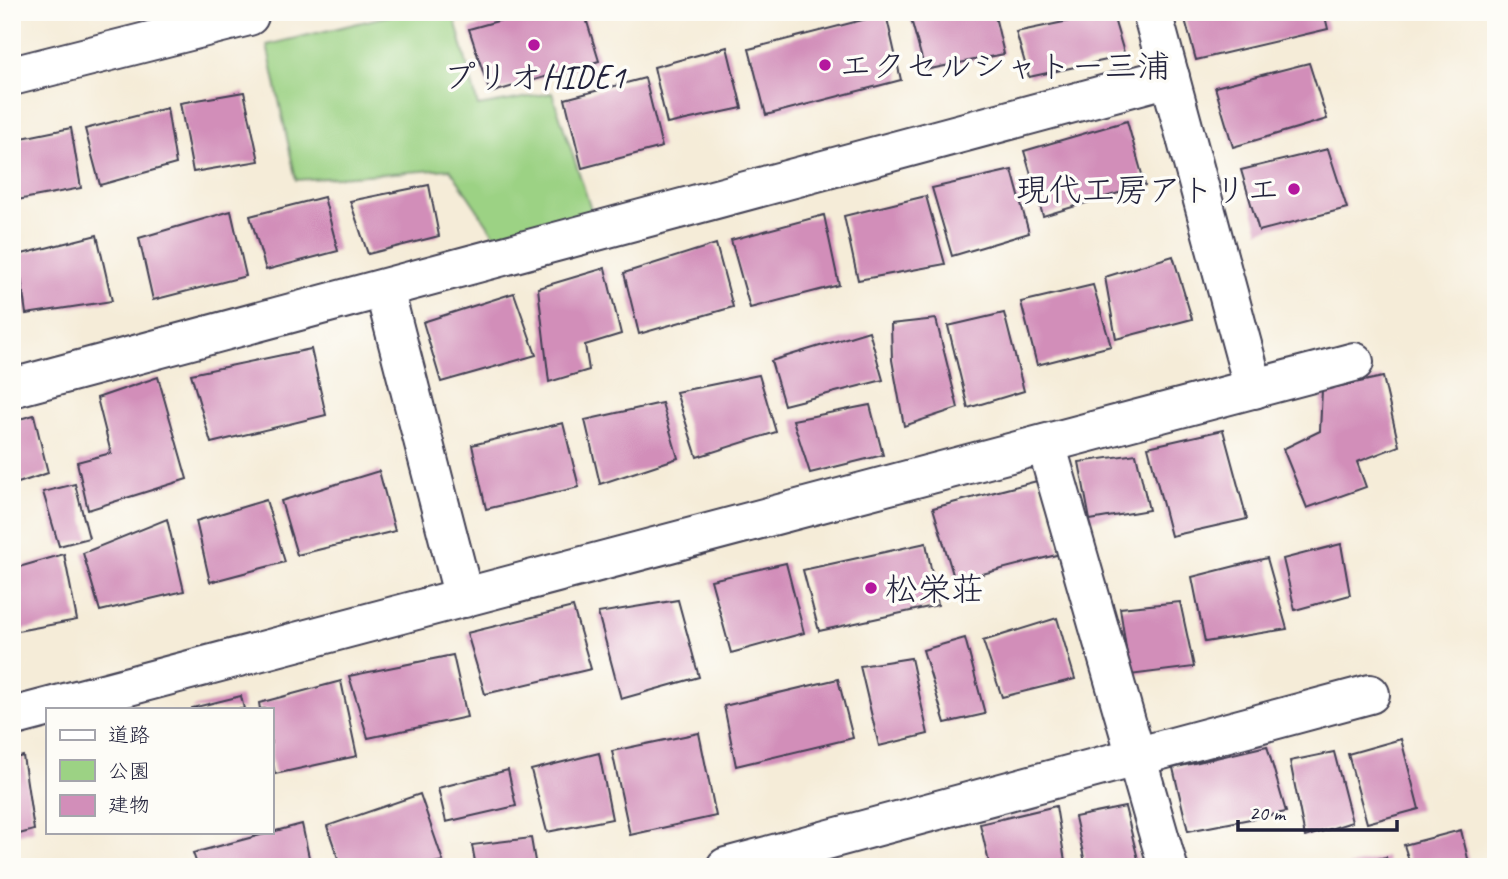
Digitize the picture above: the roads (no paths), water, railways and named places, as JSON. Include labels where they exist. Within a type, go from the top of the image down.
[{"type":"street","points":[[1152,12],[1254,389]]},
{"type":"street","points":[[12,76],[255,14]]},
{"type":"street","points":[[12,388],[1170,78]]},
{"type":"street","points":[[384,289],[464,598]]},
{"type":"street","points":[[46,708],[1354,362]]},
{"type":"street","points":[[1046,444],[1168,867]]},
{"type":"street","points":[[726,867],[1370,694]]},
{"type":"street","points":[[12,717],[46,708]]},
{"type":"place","name":"プリオHIDE1","points":[[534,45]]},
{"type":"place","name":"エクセルシャトー三浦","points":[[825,65]]},
{"type":"place","name":"現代工房アトリエ","points":[[1294,189]]},
{"type":"place","name":"松栄荘","points":[[871,588]]}]
